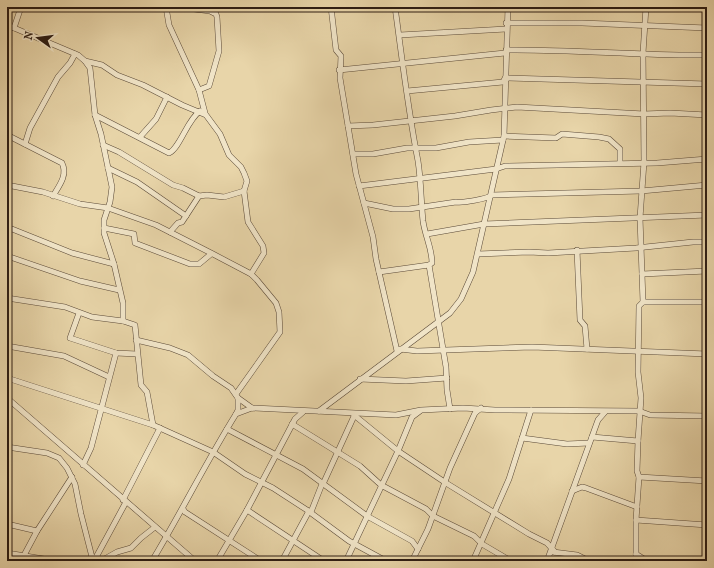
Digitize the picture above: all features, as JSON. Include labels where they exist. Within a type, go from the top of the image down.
[{"type":"street","points":[[14,28],[20,7]]},
{"type":"street","points":[[166,7],[169,26],[199,90],[202,112]]},
{"type":"street","points":[[178,7],[210,11],[215,13],[217,17],[220,46],[209,86],[199,90]]},
{"type":"street","points":[[360,7],[332,7],[336,50],[341,56],[339,70],[358,186],[373,238],[379,272],[398,350]]},
{"type":"street","points":[[395,7],[419,178],[423,224],[427,234],[432,259],[432,263],[429,265],[443,349],[450,409]]},
{"type":"street","points":[[319,411],[450,312],[461,299],[469,283],[478,254],[504,138],[505,52],[508,7]]},
{"type":"street","points":[[636,561],[636,520],[639,477],[637,471],[639,411],[641,398],[638,372],[638,309],[643,302],[640,218],[644,162],[643,54],[646,7]]},
{"type":"street","points":[[400,35],[560,22],[707,28]]},
{"type":"street","points":[[7,25],[74,54],[85,61],[102,65],[117,75],[137,82],[182,105],[202,112],[220,134],[229,156],[242,170],[247,180],[244,192],[248,222],[263,246],[264,253],[251,274]]},
{"type":"street","points":[[339,70],[505,52],[678,56],[707,55]]},
{"type":"street","points":[[25,144],[30,128],[58,77],[70,63],[74,54]]},
{"type":"street","points":[[85,61],[90,71],[95,115],[103,145],[112,191],[104,228],[123,306],[123,321]]},
{"type":"street","points":[[505,78],[707,84]]},
{"type":"street","points":[[407,91],[503,82],[505,78]]},
{"type":"street","points":[[140,138],[156,119],[167,97]]},
{"type":"street","points":[[348,126],[411,121],[505,109],[528,108],[644,114],[707,114]]},
{"type":"street","points":[[95,115],[171,153],[191,121],[202,112]]},
{"type":"street","points":[[353,154],[436,148],[504,138],[556,138],[562,134],[604,138],[620,147],[620,162]]},
{"type":"street","points":[[7,136],[62,163],[64,173],[62,181],[53,196]]},
{"type":"street","points":[[103,145],[119,152],[173,185],[199,196],[207,195],[224,197],[244,192]]},
{"type":"street","points":[[358,186],[496,169],[500,166],[548,166],[707,159]]},
{"type":"street","points":[[108,168],[137,182],[186,216]]},
{"type":"street","points":[[364,203],[393,209],[464,202],[488,198],[492,195],[641,191],[707,185],[707,171]]},
{"type":"street","points":[[7,185],[80,204],[108,208],[156,225],[251,274],[271,295],[276,304],[279,312],[280,329],[278,334],[237,396],[238,410],[236,414],[213,452],[183,511],[166,536],[152,561]]},
{"type":"street","points":[[170,232],[178,223],[182,222],[192,209],[199,196]]},
{"type":"street","points":[[427,234],[484,224],[707,215]]},
{"type":"street","points":[[7,227],[72,253],[114,264]]},
{"type":"street","points":[[104,228],[134,234],[135,243],[190,264],[198,264],[211,254]]},
{"type":"street","points":[[478,254],[640,247],[707,242]]},
{"type":"street","points":[[577,250],[580,320],[585,326],[587,349]]},
{"type":"street","points":[[7,256],[80,281],[119,290]]},
{"type":"street","points":[[379,272],[429,265]]},
{"type":"street","points":[[642,274],[707,271]]},
{"type":"street","points":[[7,298],[65,307],[79,313],[102,319],[123,321],[135,325],[141,385],[148,392],[153,425]]},
{"type":"street","points":[[643,302],[707,302]]},
{"type":"street","points":[[79,313],[70,338],[116,353],[137,354]]},
{"type":"street","points":[[136,340],[162,346],[188,355],[231,388],[237,396],[252,408]]},
{"type":"street","points":[[7,346],[64,356],[109,377]]},
{"type":"street","points":[[398,350],[472,350],[509,347],[707,354]]},
{"type":"street","points":[[83,465],[91,448],[116,353]]},
{"type":"street","points":[[7,378],[153,425],[213,452],[239,470],[262,482],[309,511],[324,524],[354,543],[386,561]]},
{"type":"street","points":[[360,380],[406,381],[447,378]]},
{"type":"street","points":[[7,398],[195,561]]},
{"type":"street","points":[[236,414],[252,408],[303,412],[319,411],[354,415],[396,415],[421,410],[481,408],[495,410],[605,412],[639,411],[650,415],[707,416]]},
{"type":"street","points":[[471,408],[473,417]]},
{"type":"street","points":[[412,561],[433,516],[446,483],[450,468],[473,417],[481,408]]},
{"type":"street","points":[[346,561],[398,451],[412,417],[421,410]]},
{"type":"street","points":[[473,561],[482,544],[509,479],[531,410]]},
{"type":"street","points":[[595,411],[598,420]]},
{"type":"street","points":[[217,561],[247,510],[292,424],[303,412]]},
{"type":"street","points":[[547,561],[589,443],[598,420],[605,412]]},
{"type":"street","points":[[282,561],[292,539],[313,506],[323,486],[354,415]]},
{"type":"street","points":[[354,415],[398,451],[494,513],[551,548],[577,555],[589,561]]},
{"type":"street","points":[[292,424],[360,466],[381,485],[426,509],[433,516],[474,536],[482,544],[511,561]]},
{"type":"street","points":[[93,560],[125,501],[160,428]]},
{"type":"street","points":[[227,429],[303,469],[323,486],[367,516],[412,541],[418,549]]},
{"type":"street","points":[[592,437],[638,440]]},
{"type":"street","points":[[522,438],[567,444],[589,443]]},
{"type":"street","points":[[7,447],[47,452],[59,458],[75,484],[93,560]]},
{"type":"street","points":[[577,476],[582,487]]},
{"type":"street","points":[[21,561],[22,555],[72,477]]},
{"type":"street","points":[[639,477],[707,481]]},
{"type":"street","points":[[572,491],[582,487],[637,507]]},
{"type":"street","points":[[247,510],[324,561]]},
{"type":"street","points":[[183,511],[229,539],[261,561]]},
{"type":"street","points":[[636,520],[707,525]]},
{"type":"street","points":[[7,524],[37,531]]},
{"type":"street","points":[[102,561],[117,552],[131,548],[140,538],[155,527]]},
{"type":"street","points":[[7,553],[56,561]]},
{"type":"street","points":[[636,554],[642,560],[672,559],[683,561]]}]
